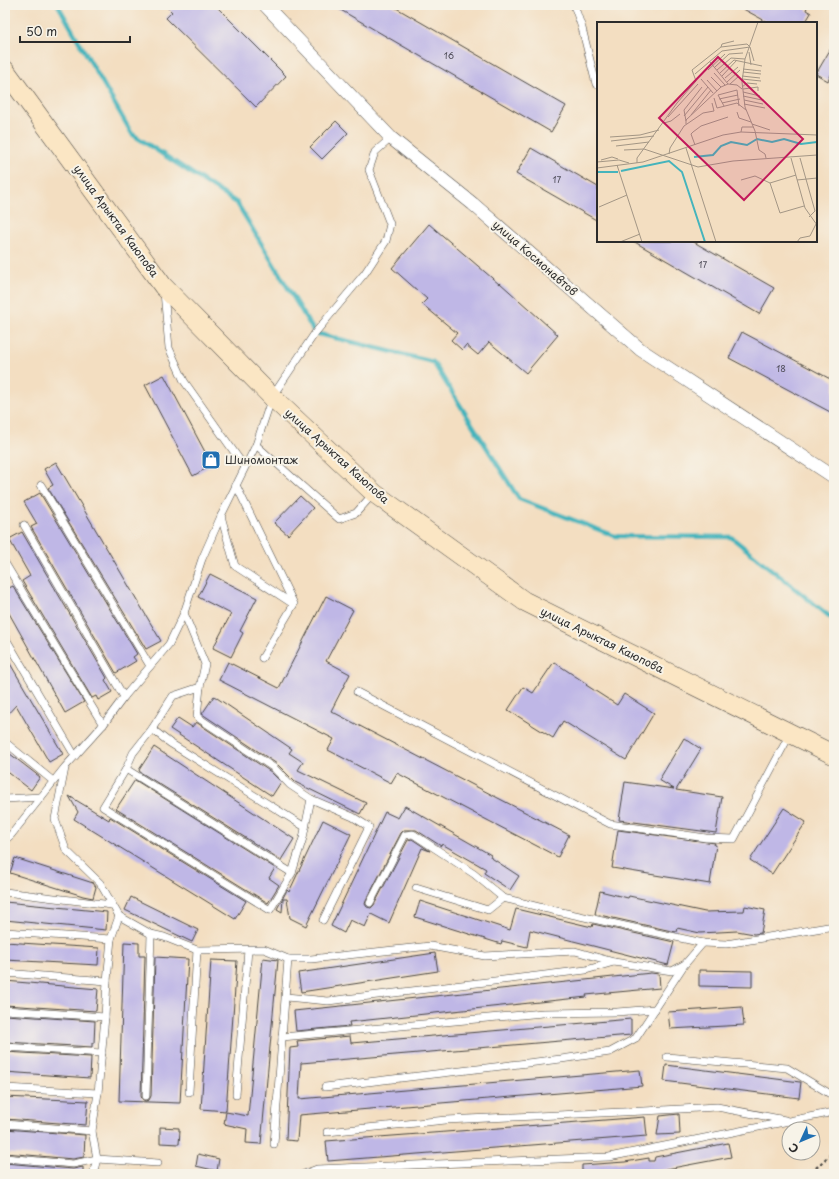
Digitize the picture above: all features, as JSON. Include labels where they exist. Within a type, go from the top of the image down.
[{"type":"street","name":"улица Космонавтов","points":[[265,5],[391,138],[473,204],[641,350],[834,477]]},
{"type":"street","name":"улица Арыктая Каюпова","points":[[5,70],[163,286],[272,397],[374,493],[524,601],[834,755]]},
{"type":"lane","points":[[574,5],[582,28],[597,84]]},
{"type":"lane","points":[[5,840],[11,835],[54,780],[103,725],[124,697],[169,644],[184,613],[202,559],[244,466],[256,445],[272,397],[315,334],[365,273],[386,241],[390,224],[369,170],[375,152],[391,138]]},
{"type":"lane","points":[[163,286],[169,348],[184,381],[244,466]]},
{"type":"lane","points":[[256,445],[339,519],[356,513],[374,493]]},
{"type":"lane","points":[[41,485],[150,666]]},
{"type":"lane","points":[[236,485],[294,604]]},
{"type":"lane","points":[[221,516],[235,566],[294,604]]},
{"type":"lane","points":[[24,525],[124,697]]},
{"type":"lane","points":[[5,563],[103,725]]},
{"type":"lane","points":[[262,658],[294,604]]},
{"type":"lane","points":[[184,613],[205,664],[200,687],[197,717],[274,768],[290,785],[311,799],[353,817],[369,827],[323,920]]},
{"type":"lane","points":[[5,637],[75,756]]},
{"type":"lane","points":[[200,687],[173,696],[133,753],[126,770],[103,807],[270,910],[292,873],[303,838],[311,799]]},
{"type":"lane","points":[[357,692],[610,824],[706,838],[734,839],[790,734]]},
{"type":"lane","points":[[152,728],[170,743],[305,827]]},
{"type":"lane","points":[[5,742],[54,780]]},
{"type":"lane","points":[[65,767],[55,820],[66,850],[100,883],[119,916],[152,934],[197,950],[264,949],[288,959],[311,959],[430,946],[485,956],[575,951],[614,962],[672,971],[685,964]]},
{"type":"lane","points":[[126,770],[292,873]]},
{"type":"lane","points":[[5,799],[41,797]]},
{"type":"lane","points":[[370,903],[405,835],[413,834],[474,874],[503,898],[703,943],[726,944],[834,926]]},
{"type":"lane","points":[[416,888],[488,910],[503,898]]},
{"type":"lane","points":[[5,892],[112,905]]},
{"type":"lane","points":[[93,1174],[97,1159],[92,1131],[102,1053],[111,939],[119,916]]},
{"type":"lane","points":[[5,932],[111,939]]},
{"type":"lane","points":[[146,1096],[152,934]]},
{"type":"lane","points":[[325,1087],[610,1052],[636,1038],[685,964],[703,943]]},
{"type":"lane","points":[[189,1092],[197,950]]},
{"type":"lane","points":[[236,1095],[248,950]]},
{"type":"lane","points":[[274,1144],[288,959]]},
{"type":"lane","points":[[286,997],[328,1001],[586,970],[614,962]]},
{"type":"lane","points":[[5,973],[107,981]]},
{"type":"lane","points":[[282,1037],[544,1013],[617,1012],[655,1009]]},
{"type":"lane","points":[[5,1010],[105,1017]]},
{"type":"lane","points":[[5,1047],[102,1053]]},
{"type":"lane","points":[[667,1057],[786,1068],[832,1095],[834,1098]]},
{"type":"lane","points":[[5,1088],[98,1093]]},
{"type":"lane","points":[[327,1132],[446,1120],[717,1107],[789,1121],[834,1112]]},
{"type":"lane","points":[[304,1174],[317,1169],[609,1157],[781,1123]]},
{"type":"lane","points":[[5,1124],[92,1131]]},
{"type":"lane","points":[[5,1158],[73,1164],[97,1159],[158,1163]]},
{"type":"path","points":[[793,1174],[814,1170],[834,1151]]},
{"type":"building","points":[[165,5],[215,5],[286,76],[256,107],[166,18],[172,12]]},
{"type":"building","points":[[332,5],[391,5],[566,106],[551,132]]},
{"type":"building","points":[[736,5],[808,5],[806,10],[811,13],[806,22],[767,22]]},
{"type":"building","points":[[834,43],[834,69],[828,81],[817,75]]},
{"type":"building","points":[[336,121],[348,133],[322,159],[310,147]]},
{"type":"building","points":[[531,148],[597,186],[597,220],[516,174]]},
{"type":"building","points":[[429,224],[499,284],[500,283],[558,335],[526,373],[489,342],[478,355],[466,345],[462,350],[451,340],[457,333],[422,304],[427,299],[392,268]]},
{"type":"building","points":[[635,242],[694,242],[774,288],[759,314]]},
{"type":"building","points":[[742,332],[834,381],[834,414],[729,358]]},
{"type":"building","points":[[164,375],[212,465],[193,476],[145,385]]},
{"type":"building","points":[[56,462],[161,641],[146,649],[48,488],[53,485],[44,469]]},
{"type":"building","points":[[40,493],[137,654],[133,657],[136,661],[116,673],[31,527],[37,524],[24,502]]},
{"type":"building","points":[[300,496],[313,508],[288,535],[274,523]]},
{"type":"building","points":[[22,532],[107,678],[105,680],[112,692],[98,700],[96,696],[92,698],[22,581],[30,576],[9,539]]},
{"type":"building","points":[[210,574],[257,598],[240,631],[243,633],[231,657],[213,648],[231,614],[198,597]]},
{"type":"building","points":[[13,586],[84,702],[65,713],[5,606],[5,590]]},
{"type":"building","points":[[326,596],[353,610],[326,661],[350,674],[331,711],[569,835],[558,857],[397,773],[391,783],[328,750],[334,739],[219,680],[228,662],[279,688]]},
{"type":"building","points":[[5,655],[63,754],[49,762],[16,705],[5,717]]},
{"type":"building","points":[[554,662],[617,705],[624,694],[654,713],[626,760],[563,721],[553,738],[508,710],[523,687],[533,693]]},
{"type":"building","points":[[214,696],[292,749],[289,753],[303,762],[298,770],[366,803],[360,814],[295,782],[277,764],[202,714]]},
{"type":"building","points":[[178,718],[192,727],[196,722],[271,772],[281,782],[272,796],[170,729]]},
{"type":"building","points":[[684,738],[701,749],[676,790],[722,797],[716,833],[619,820],[625,782],[674,789],[659,780]]},
{"type":"building","points":[[154,747],[294,839],[281,860],[140,772],[139,770]]},
{"type":"building","points":[[5,750],[40,777],[31,790],[5,770]]},
{"type":"building","points":[[135,780],[275,868],[269,878],[279,885],[268,903],[116,809]]},
{"type":"building","points":[[69,796],[109,820],[110,817],[246,901],[235,919],[74,819],[78,812]]},
{"type":"building","points":[[405,806],[491,855],[490,857],[519,876],[510,890],[484,873],[486,869],[442,844],[441,846],[416,830],[404,830],[401,833],[366,901],[365,904],[367,907],[371,908],[374,905],[408,840],[412,839],[430,851],[422,848],[389,923],[371,914],[365,927],[350,920],[344,933],[331,926],[385,812],[398,818]]},
{"type":"building","points":[[784,808],[806,822],[772,874],[750,860]]},
{"type":"building","points":[[323,820],[351,834],[306,926],[290,918],[287,899],[283,899],[282,912],[277,909],[287,890],[289,892]]},
{"type":"building","points":[[618,830],[715,843],[714,845],[716,845],[710,884],[612,868]]},
{"type":"building","points":[[15,858],[93,883],[96,887],[93,898],[10,873]]},
{"type":"building","points":[[600,891],[628,898],[629,896],[705,912],[744,911],[745,906],[765,910],[761,933],[754,934],[737,931],[700,933],[677,928],[676,932],[595,914]]},
{"type":"building","points":[[131,897],[198,930],[192,942],[125,910]]},
{"type":"building","points":[[420,901],[510,930],[516,909],[592,927],[593,924],[674,942],[668,965],[530,930],[527,947],[502,941],[501,944],[415,917]]},
{"type":"building","points":[[5,902],[107,912],[106,930],[5,920]]},
{"type":"building","points":[[5,942],[99,948],[98,965],[5,960]]},
{"type":"building","points":[[124,942],[139,943],[139,956],[145,956],[141,1096],[145,1101],[149,1100],[151,1096],[155,957],[188,959],[180,1103],[119,1101]]},
{"type":"building","points":[[435,953],[438,971],[301,992],[298,973]]},
{"type":"building","points":[[263,958],[278,960],[261,1144],[246,1143],[247,1129],[224,1124],[226,1112],[248,1116]]},
{"type":"building","points":[[211,960],[237,961],[226,1111],[201,1109]]},
{"type":"building","points":[[699,970],[752,971],[752,987],[699,986]]},
{"type":"building","points":[[651,973],[659,974],[660,988],[349,1022],[350,1026],[296,1031],[294,1011]]},
{"type":"building","points":[[5,981],[98,989],[96,1011],[5,1005]]},
{"type":"building","points":[[742,1007],[744,1025],[670,1029],[668,1012]]},
{"type":"building","points":[[5,1015],[95,1021],[94,1043],[92,1043],[92,1047],[5,1042]]},
{"type":"building","points":[[631,1019],[631,1035],[301,1063],[299,1099],[640,1070],[642,1086],[299,1115],[297,1141],[286,1140],[290,1048],[298,1047],[297,1041],[350,1036],[351,1043]]},
{"type":"building","points":[[5,1052],[91,1057],[90,1078],[5,1072]]},
{"type":"building","points":[[666,1065],[801,1082],[799,1098],[664,1081]]},
{"type":"building","points":[[5,1097],[88,1101],[86,1125],[5,1119]]},
{"type":"building","points":[[679,1114],[680,1134],[657,1135],[660,1116]]},
{"type":"building","points":[[645,1117],[647,1136],[328,1161],[326,1141]]},
{"type":"building","points":[[160,1127],[179,1128],[179,1144],[160,1143]]},
{"type":"building","points":[[5,1129],[85,1135],[84,1157],[73,1159],[5,1153]]},
{"type":"building","points":[[728,1143],[731,1157],[640,1174],[582,1174],[582,1165],[625,1162],[649,1158],[649,1161],[654,1161],[655,1157]]},
{"type":"building","points":[[198,1154],[219,1159],[217,1171],[196,1166]]},
{"type":"building","points":[[5,1163],[73,1169],[83,1167],[83,1174],[5,1174]]},
{"type":"waterway","points":[[58,5],[132,134],[237,203],[315,333],[433,362],[519,499],[615,536],[731,537],[834,620]]},
{"type":"place","name":"Шиномонтаж","points":[[211,460]]}]
